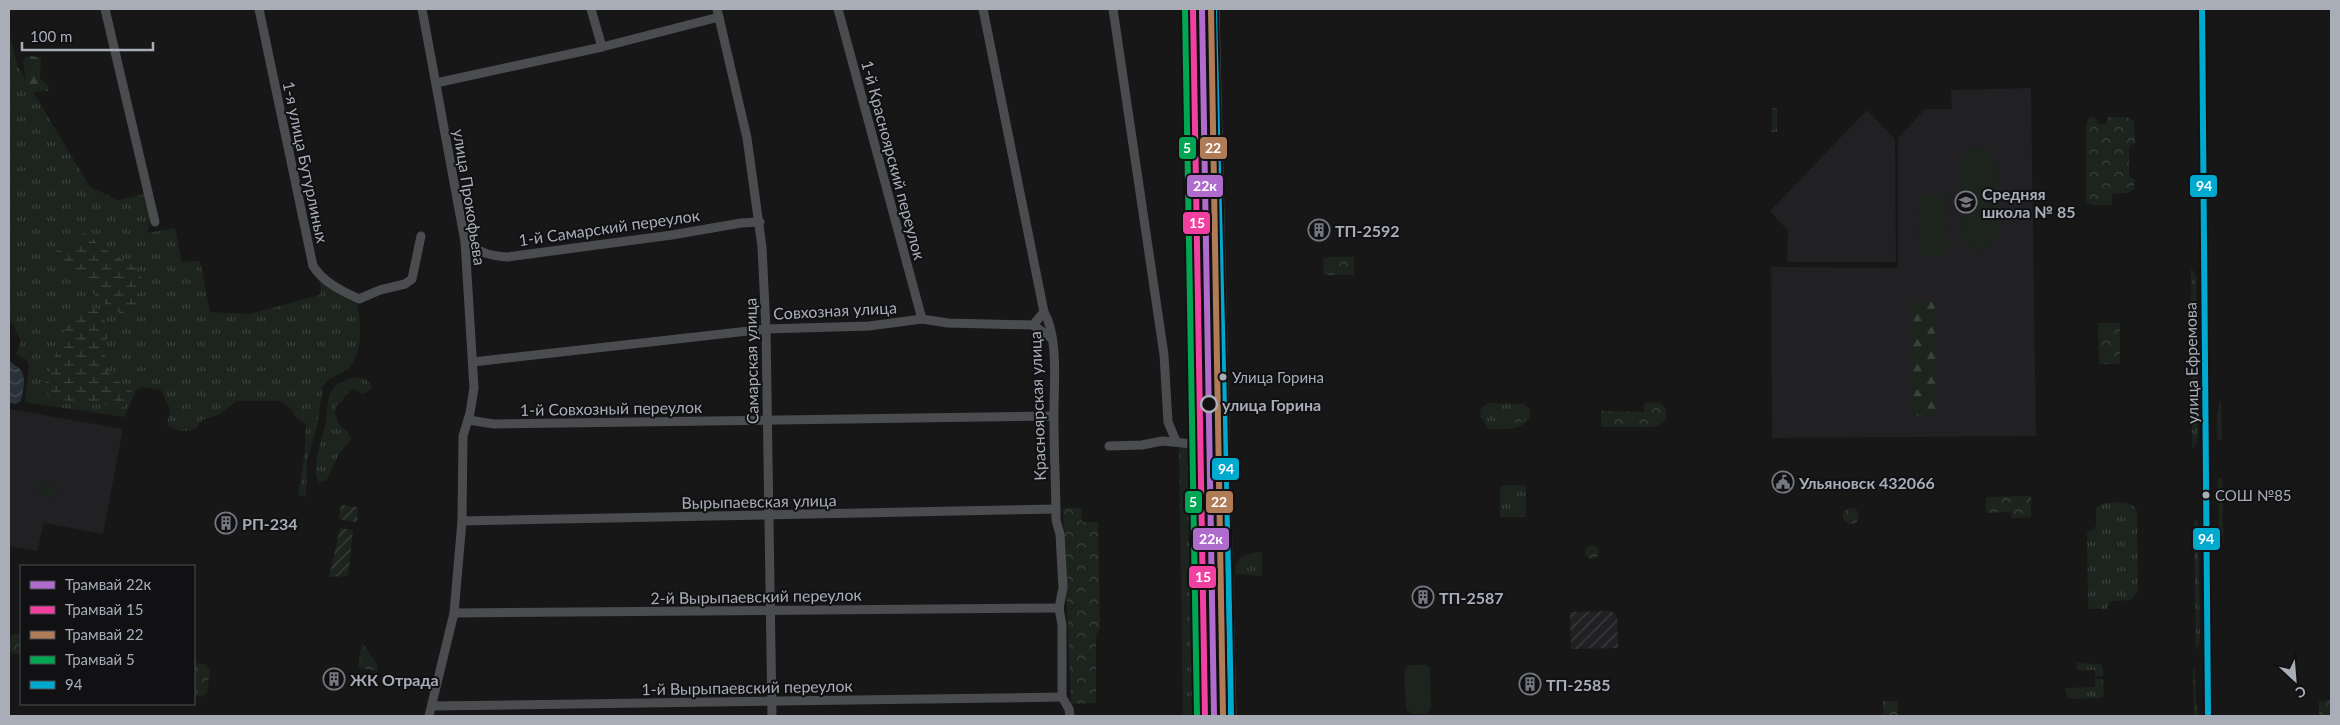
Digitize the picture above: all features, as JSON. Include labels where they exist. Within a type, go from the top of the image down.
[{"type":"main road","points":[[1214,9],[1231,716]]},
{"type":"main road","points":[[1201,716],[1201,666],[1223,625],[1229,608]]},
{"type":"street","points":[[105,9],[155,222]]},
{"type":"street","name":"1-я улица Бутурлиных","points":[[259,9],[313,266],[320,276],[341,291],[359,298],[380,290],[405,284],[412,279],[421,236]]},
{"type":"street","name":"улица Прокофьева","points":[[422,9],[465,242],[474,388],[468,420]]},
{"type":"street","points":[[591,9],[602,47]]},
{"type":"street","name":"1-й Красноярский переулок","points":[[838,9],[922,320]]},
{"type":"street","name":"Красноярская улица","points":[[984,9],[1044,312],[1049,321],[1052,338],[1056,508],[1063,588],[1059,608],[1062,625],[1062,697],[1069,709],[1070,716]]},
{"type":"street","points":[[1113,9],[1164,355],[1168,422],[1176,441]]},
{"type":"street","name":"улица Ефремова","points":[[2202,9],[2208,716]]},
{"type":"street","points":[[436,82],[602,47],[718,13]]},
{"type":"street","name":"Самарская улица","points":[[718,13],[745,130],[760,222],[766,329],[772,716]]},
{"type":"street","name":"1-й Самарский переулок","points":[[465,242],[479,252],[492,256],[507,257],[672,235],[741,222],[760,222]]},
{"type":"street","points":[[1044,312],[1033,325],[1052,338]]},
{"type":"street","name":"Совхозная улица","points":[[473,362],[766,329],[869,326],[922,320],[948,323],[1033,325]]},
{"type":"street","name":"1-й Совхозный переулок","points":[[468,420],[494,424],[1054,416]]},
{"type":"street","points":[[429,716],[442,655],[454,613],[462,521],[461,458],[463,436],[468,420]]},
{"type":"street","points":[[1109,446],[1176,441],[1225,447]]},
{"type":"street","name":"Вырыпаевская улица","points":[[462,521],[768,516],[1056,508]]},
{"type":"street","name":"2-й Вырыпаевский переулок","points":[[454,613],[1059,608]]},
{"type":"street","name":"1-й Вырыпаевский переулок","points":[[432,706],[1062,697]]},
{"type":"shaded area","name":"Средняя школа № 85","points":[[2031,88],[2036,436],[1772,438],[1771,267],[1898,268],[1898,138],[1925,109],[1952,109],[1951,90]]},
{"type":"shaded area","points":[[1867,110],[1895,139],[1896,262],[1787,262],[1788,231],[1770,211]]},
{"type":"shaded area","points":[[9,409],[123,429],[103,534],[44,523],[37,551],[9,546]]},
{"type":"shaded area","points":[[1610,611],[1616,614],[1617,618],[1618,648],[1571,649],[1570,612]]},
{"type":"green space","points":[[9,29],[17,65],[90,187],[118,200],[145,194],[150,213],[148,233],[175,228],[182,262],[200,261],[210,312],[250,314],[316,296],[321,294],[320,281],[357,304],[360,321],[358,349],[351,365],[345,371],[330,379],[323,387],[317,427],[307,461],[306,497],[298,495],[305,451],[306,424],[297,419],[291,409],[280,401],[236,401],[219,415],[202,420],[196,429],[185,431],[174,429],[167,425],[170,409],[161,390],[142,387],[136,390],[124,417],[25,402],[29,365],[27,360],[16,354],[21,342],[12,322],[9,322]]},
{"type":"green space","points":[[26,57],[41,58],[40,79],[49,86],[48,91],[34,92],[27,86],[23,61]]},
{"type":"green space","points":[[1772,108],[1777,108],[1777,132],[1772,132]]},
{"type":"green space","points":[[2090,117],[2096,118],[2098,124],[2106,124],[2108,117],[2127,117],[2134,121],[2135,143],[2129,146],[2129,177],[2135,179],[2134,189],[2128,193],[2112,194],[2112,205],[2091,205],[2086,201],[2086,124]]},
{"type":"green space","points":[[1978,146],[1988,149],[1996,160],[1998,234],[1992,246],[1979,251],[1966,246],[1961,235],[1960,163],[1966,151]]},
{"type":"green space","points":[[1919,194],[1947,194],[1948,243],[1920,243]]},
{"type":"green space","points":[[88,233],[101,247],[135,267],[140,273],[143,289],[136,295],[139,304],[137,310],[128,318],[100,300],[89,289],[87,280],[62,268],[54,258],[56,251],[73,243],[80,234]]},
{"type":"green space","points":[[1920,244],[1948,244],[1948,256],[1920,256]]},
{"type":"green space","points":[[1326,257],[1354,257],[1354,275],[1324,275],[1323,259]]},
{"type":"green space","points":[[2191,267],[2196,276],[2198,433],[2197,442],[2192,449]]},
{"type":"green space","points":[[1909,302],[1935,302],[1936,415],[1910,416]]},
{"type":"green space","points":[[90,308],[99,312],[107,327],[106,364],[108,371],[132,392],[125,407],[53,399],[48,395],[45,384],[64,331],[78,312]]},
{"type":"green space","points":[[2098,323],[2120,323],[2120,364],[2099,364]]},
{"type":"green space","points":[[355,377],[366,379],[371,389],[363,394],[353,389],[336,406],[335,413],[339,425],[347,431],[351,439],[339,454],[326,481],[319,482],[316,476],[316,461],[325,428],[329,397],[337,385]]},
{"type":"green space","points":[[2221,398],[2222,440],[2217,440],[2217,414]]},
{"type":"green space","points":[[1649,402],[1660,403],[1666,409],[1666,420],[1657,427],[1601,427],[1601,411],[1644,412],[1644,404]]},
{"type":"green space","points":[[1488,403],[1524,404],[1530,410],[1530,418],[1516,427],[1489,429],[1480,417],[1481,408]]},
{"type":"green space","points":[[1518,407],[1524,409],[1526,415],[1524,421],[1518,423],[1512,421],[1510,415],[1512,409]]},
{"type":"green space","points":[[1179,445],[1206,449],[1211,631],[1192,664],[1193,716],[1183,716]]},
{"type":"green space","points":[[2218,478],[2222,478],[2223,539],[2219,539]]},
{"type":"green space","points":[[41,482],[58,486],[56,497],[39,494]]},
{"type":"green space","points":[[1503,485],[1524,485],[1526,488],[1526,517],[1500,517],[1500,488]]},
{"type":"green space","points":[[2031,496],[2031,517],[2012,518],[2011,512],[1986,513],[1986,497]]},
{"type":"green space","points":[[2104,503],[2127,503],[2137,511],[2138,592],[2131,600],[2112,601],[2106,609],[2089,609],[2087,533],[2096,526],[2096,508]]},
{"type":"green space","points":[[341,505],[358,507],[357,522],[339,519]]},
{"type":"green space","points":[[1063,508],[1081,508],[1082,522],[1098,522],[1100,629],[1096,635],[1096,703],[1071,704]]},
{"type":"green space","points":[[1851,508],[1859,516],[1851,524],[1843,516]]},
{"type":"green space","points":[[2194,520],[2198,520],[2200,641],[2196,651]]},
{"type":"green space","points":[[340,528],[353,530],[348,576],[329,577]]},
{"type":"green space","points":[[1589,545],[1595,545],[1599,552],[1595,559],[1589,559],[1585,555],[1585,549]]},
{"type":"green space","points":[[1262,552],[1262,576],[1235,574],[1236,563],[1239,559],[1251,553]]},
{"type":"green space","points":[[14,634],[20,634],[20,655],[12,653],[9,650],[9,638]]},
{"type":"green space","points":[[362,642],[378,666],[377,671],[358,668]]},
{"type":"green space","points":[[195,663],[204,664],[210,670],[207,693],[201,697],[195,696]]},
{"type":"green space","points":[[2076,663],[2100,664],[2103,668],[2103,676],[2095,676],[2095,670],[2077,670]]},
{"type":"green space","points":[[1409,665],[1427,665],[1430,668],[1431,708],[1426,714],[1411,714],[1406,709],[1404,671]]},
{"type":"green space","points":[[2193,669],[2195,669],[2196,704],[2199,716],[2194,716]]},
{"type":"green space","points":[[2095,679],[2103,679],[2104,694],[2101,698],[2072,699],[2067,697],[2065,688],[2095,687]]},
{"type":"green space","points":[[2331,700],[2331,716],[2319,716],[2319,701]]},
{"type":"green space","points":[[1883,701],[1898,701],[1898,716],[1883,716]]},
{"type":"water","points":[[9,359],[20,369],[23,376],[24,384],[21,401],[16,404],[9,403]]},
{"type":"tram line","name":"5","points":[[1185,9],[1197,716]]},
{"type":"tram line","name":"15","points":[[1193,9],[1205,716]]},
{"type":"tram line","name":"22к","points":[[1202,9],[1214,716]]},
{"type":"tram line","name":"22","points":[[1211,9],[1223,716]]},
{"type":"transit line","name":"94","points":[[1201,716],[1201,666],[1223,625],[1229,608],[1214,9]]},
{"type":"transit line","name":"94","points":[[2202,9],[2208,716]]},
{"type":"transit line","name":"94","points":[[1229,611],[1231,716]]},
{"type":"place","name":"Средняя школа № 85","points":[[1966,202]]},
{"type":"place","name":"ТП-2592","points":[[1319,230]]},
{"type":"place","name":"Улица Горина","points":[[1223,377]]},
{"type":"place","name":"улица Горина","points":[[1209,404]]},
{"type":"place","name":"Ульяновск 432066","points":[[1783,482]]},
{"type":"place","name":"СОШ №85","points":[[2206,495]]},
{"type":"place","name":"РП-234","points":[[226,523]]},
{"type":"place","name":"ТП-2587","points":[[1423,597]]},
{"type":"place","name":"ЖК Отрада","points":[[334,679]]},
{"type":"place","name":"ТП-2585","points":[[1530,684]]}]
